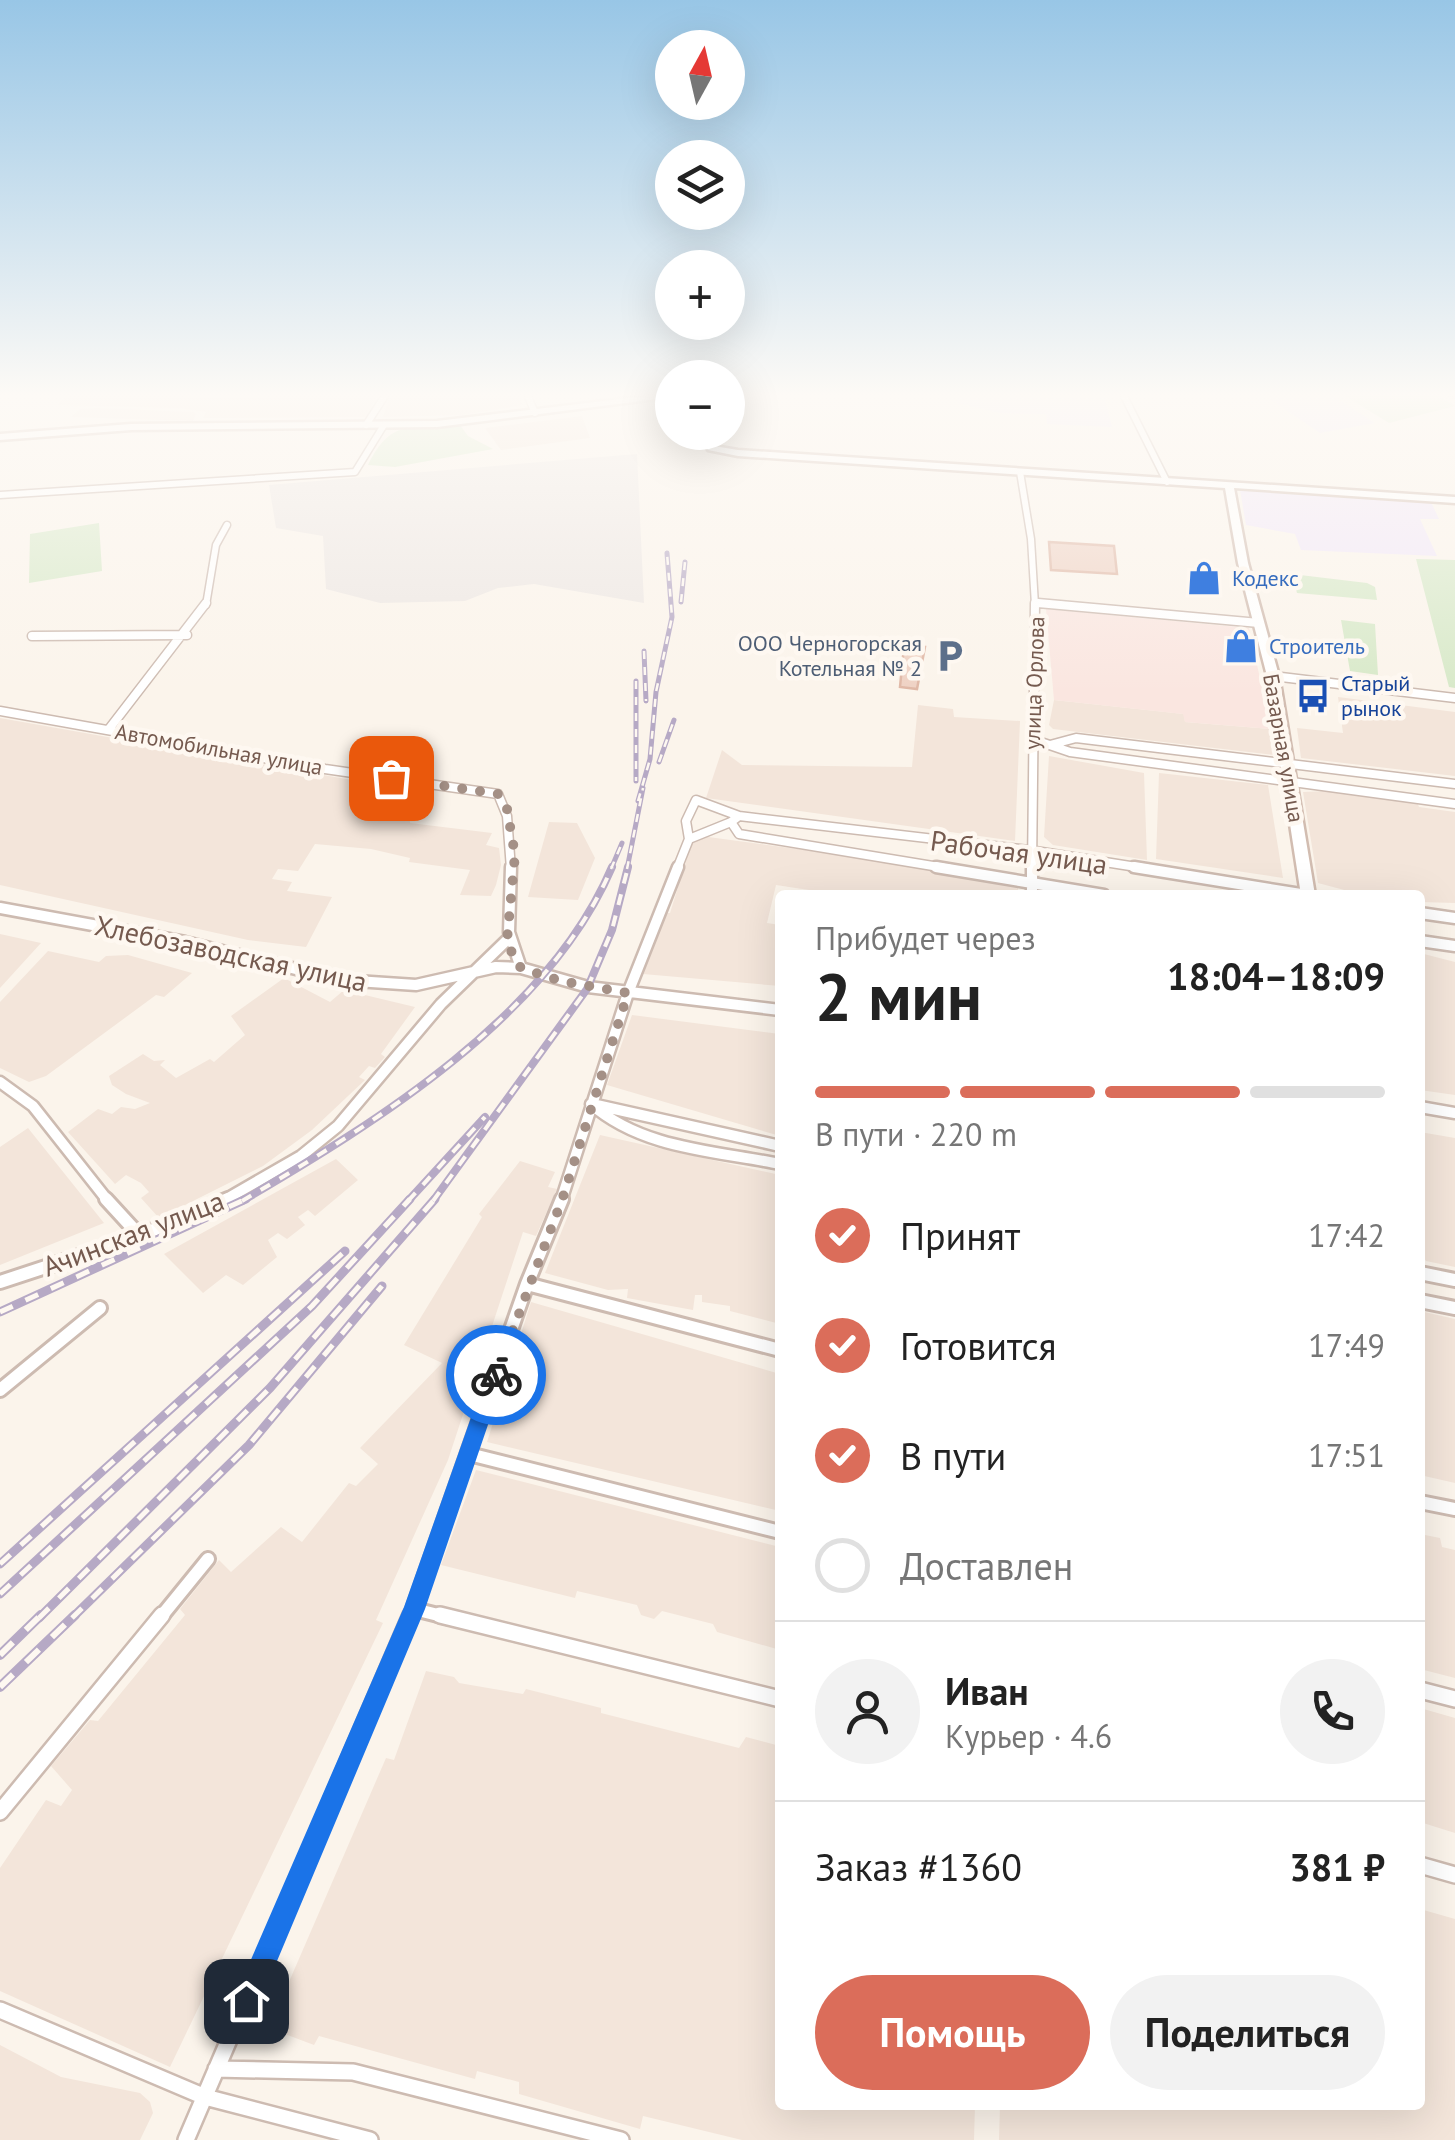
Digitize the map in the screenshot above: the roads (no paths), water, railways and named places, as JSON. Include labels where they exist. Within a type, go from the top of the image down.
[{"type":"main road","name":"Базарная улица","points":[[1230,494],[1273,676],[1307,890]]},
{"type":"main road","points":[[1356,494],[1455,500]]},
{"type":"street","name":"улица Орлова","points":[[1025,494],[1038,603],[1029,850],[1032,890]]},
{"type":"street","points":[[109,729],[205,610],[216,546],[227,525]]},
{"type":"street","points":[[1038,603],[1259,624]]},
{"type":"street","points":[[32,636],[188,635]]},
{"type":"street","points":[[1273,676],[1455,698]]},
{"type":"street","name":"Автомобильная улица","points":[[0,711],[324,769],[498,794],[507,809],[515,855],[507,940]]},
{"type":"street","points":[[1046,746],[1076,738],[1455,784]]},
{"type":"street","points":[[1032,739],[1046,746],[1455,804]]},
{"type":"street","points":[[186,2140],[414,1609],[527,1284],[563,1197],[628,993],[689,839],[686,820],[698,786]]},
{"type":"street","points":[[696,800],[735,819]]},
{"type":"street","name":"Рабочая улица","points":[[735,819],[738,834],[1074,890]]},
{"type":"street","name":"Рабочая улица","points":[[689,839],[735,819],[1029,850],[1277,890]]},
{"type":"street","name":"Хлебозаводская улица","points":[[0,908],[185,942],[341,980],[416,985],[476,971],[521,968],[628,993],[775,1009]]},
{"type":"street","points":[[1425,913],[1455,918]]},
{"type":"street","points":[[507,940],[521,968]]},
{"type":"street","name":"Ачинская улица","points":[[0,1282],[206,1210],[267,1178],[338,1126],[405,1054],[440,1006],[507,940]]},
{"type":"street","points":[[1425,941],[1455,946]]},
{"type":"street","points":[[0,1082],[25,1094],[48,1119],[70,1157],[139,1236]]},
{"type":"street","points":[[592,1104],[775,1145]]},
{"type":"street","points":[[592,1104],[606,1121],[634,1132],[775,1163]]},
{"type":"street","points":[[1425,1108],[1455,1114]]},
{"type":"street","points":[[1425,1274],[1455,1280]]},
{"type":"street","points":[[527,1284],[775,1349]]},
{"type":"street","points":[[1425,1301],[1455,1308]]},
{"type":"street","points":[[0,1390],[100,1308]]},
{"type":"street","points":[[469,1454],[775,1531]]},
{"type":"street","points":[[1425,1503],[1455,1509]]},
{"type":"street","points":[[0,1812],[208,1560]]},
{"type":"street","points":[[414,1609],[775,1698]]},
{"type":"street","points":[[1425,1691],[1455,1699]]},
{"type":"street","points":[[1425,1866],[1455,1875]]},
{"type":"street","points":[[0,2010],[204,2097],[370,2140]]},
{"type":"street","points":[[216,2069],[353,2072],[622,2140]]},
{"type":"railway","points":[[638,801],[650,759],[656,692],[672,617],[667,553]]},
{"type":"railway","points":[[681,602],[685,562]]},
{"type":"railway","points":[[644,651],[646,701]]},
{"type":"railway","points":[[636,681],[636,781]]},
{"type":"railway","points":[[659,762],[674,720]]},
{"type":"railway","points":[[627,869],[643,788]]},
{"type":"railway","points":[[611,869],[622,843]]},
{"type":"railway","points":[[433,1201],[587,989],[612,930],[628,867]]},
{"type":"railway","points":[[243,1200],[402,1100],[503,1017],[547,971],[584,921],[611,869]]},
{"type":"railway","points":[[408,1201],[485,1117]]},
{"type":"railway","points":[[0,1594],[312,1306],[410,1199]]},
{"type":"railway","points":[[39,1618],[270,1388],[435,1199]]},
{"type":"railway","points":[[0,1312],[243,1200]]},
{"type":"railway","points":[[0,1564],[345,1251]]},
{"type":"railway","points":[[72,1618],[249,1445],[382,1286]]},
{"type":"railway","points":[[0,1655],[41,1615]]},
{"type":"railway","points":[[0,1687],[75,1615]]},
{"type":"place","name":"Кодекс","points":[[1204,578]]},
{"type":"place","name":"Строитель","points":[[1241,646]]},
{"type":"place","name":"ООО Черногорская Котельная № 2","points":[[950,656]]},
{"type":"place","name":"Старый рынок","points":[[1313,696]]}]
